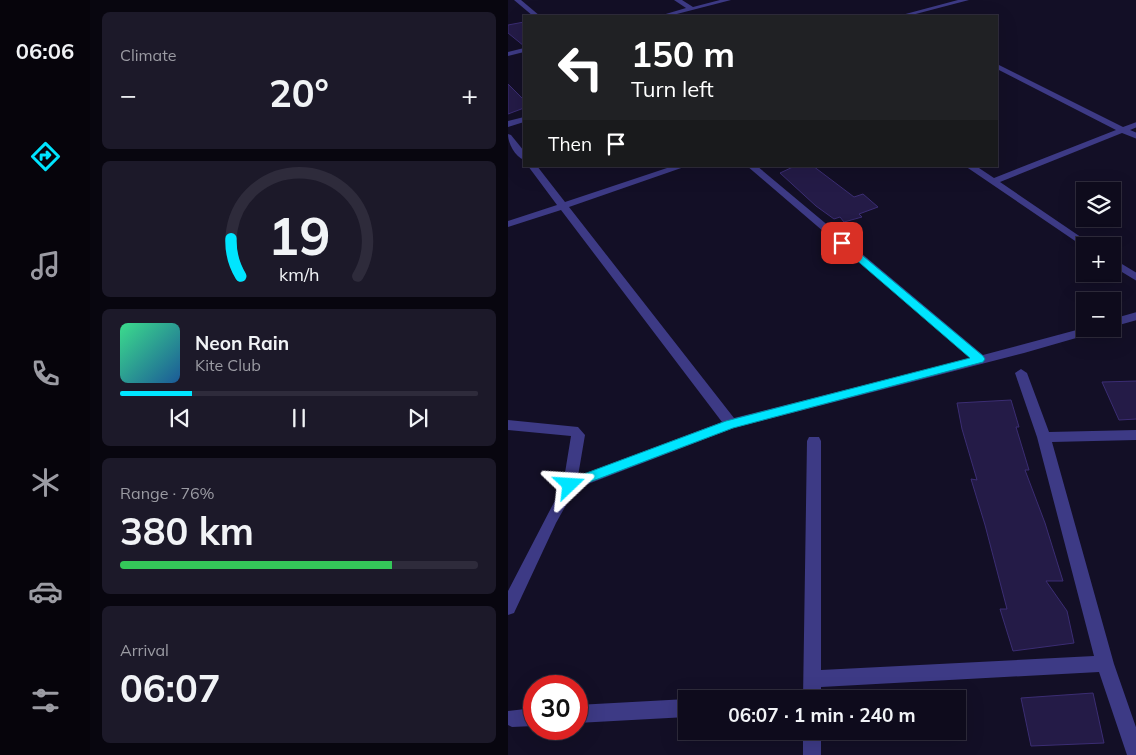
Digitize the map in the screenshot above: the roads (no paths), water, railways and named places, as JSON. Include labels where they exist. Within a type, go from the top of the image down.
[{"type":"street","points":[[508,2],[518,0],[536,15]]},
{"type":"street","points":[[677,0],[692,9]]},
{"type":"street","points":[[666,15],[728,0]]},
{"type":"street","points":[[905,15],[966,0]]},
{"type":"street","points":[[508,54],[523,50]]},
{"type":"street","points":[[998,67],[1136,137]]},
{"type":"street","points":[[508,124],[523,120]]},
{"type":"street","points":[[994,182],[1136,124]]},
{"type":"street","points":[[508,137],[523,156]]},
{"type":"street","points":[[533,167],[731,424]]},
{"type":"street","points":[[508,224],[563,204],[680,167]]},
{"type":"street","points":[[752,167],[979,359]]},
{"type":"street","points":[[971,167],[1076,237]]},
{"type":"street","points":[[1121,267],[1136,278]]},
{"type":"street","points":[[1121,321],[1136,316]]},
{"type":"street","points":[[570,485],[731,424],[1076,334]]},
{"type":"street","points":[[1022,373],[1044,437],[1105,664],[1136,755]]},
{"type":"street","points":[[508,425],[573,430],[578,435],[570,485],[550,521],[508,608]]},
{"type":"street","points":[[1044,437],[1136,435]]},
{"type":"street","points":[[812,690],[814,441]]},
{"type":"street","points":[[812,679],[1105,664]]},
{"type":"street","points":[[588,713],[678,708]]},
{"type":"street","points":[[512,718],[523,718]]},
{"type":"street","points":[[812,740],[812,755]]}]
